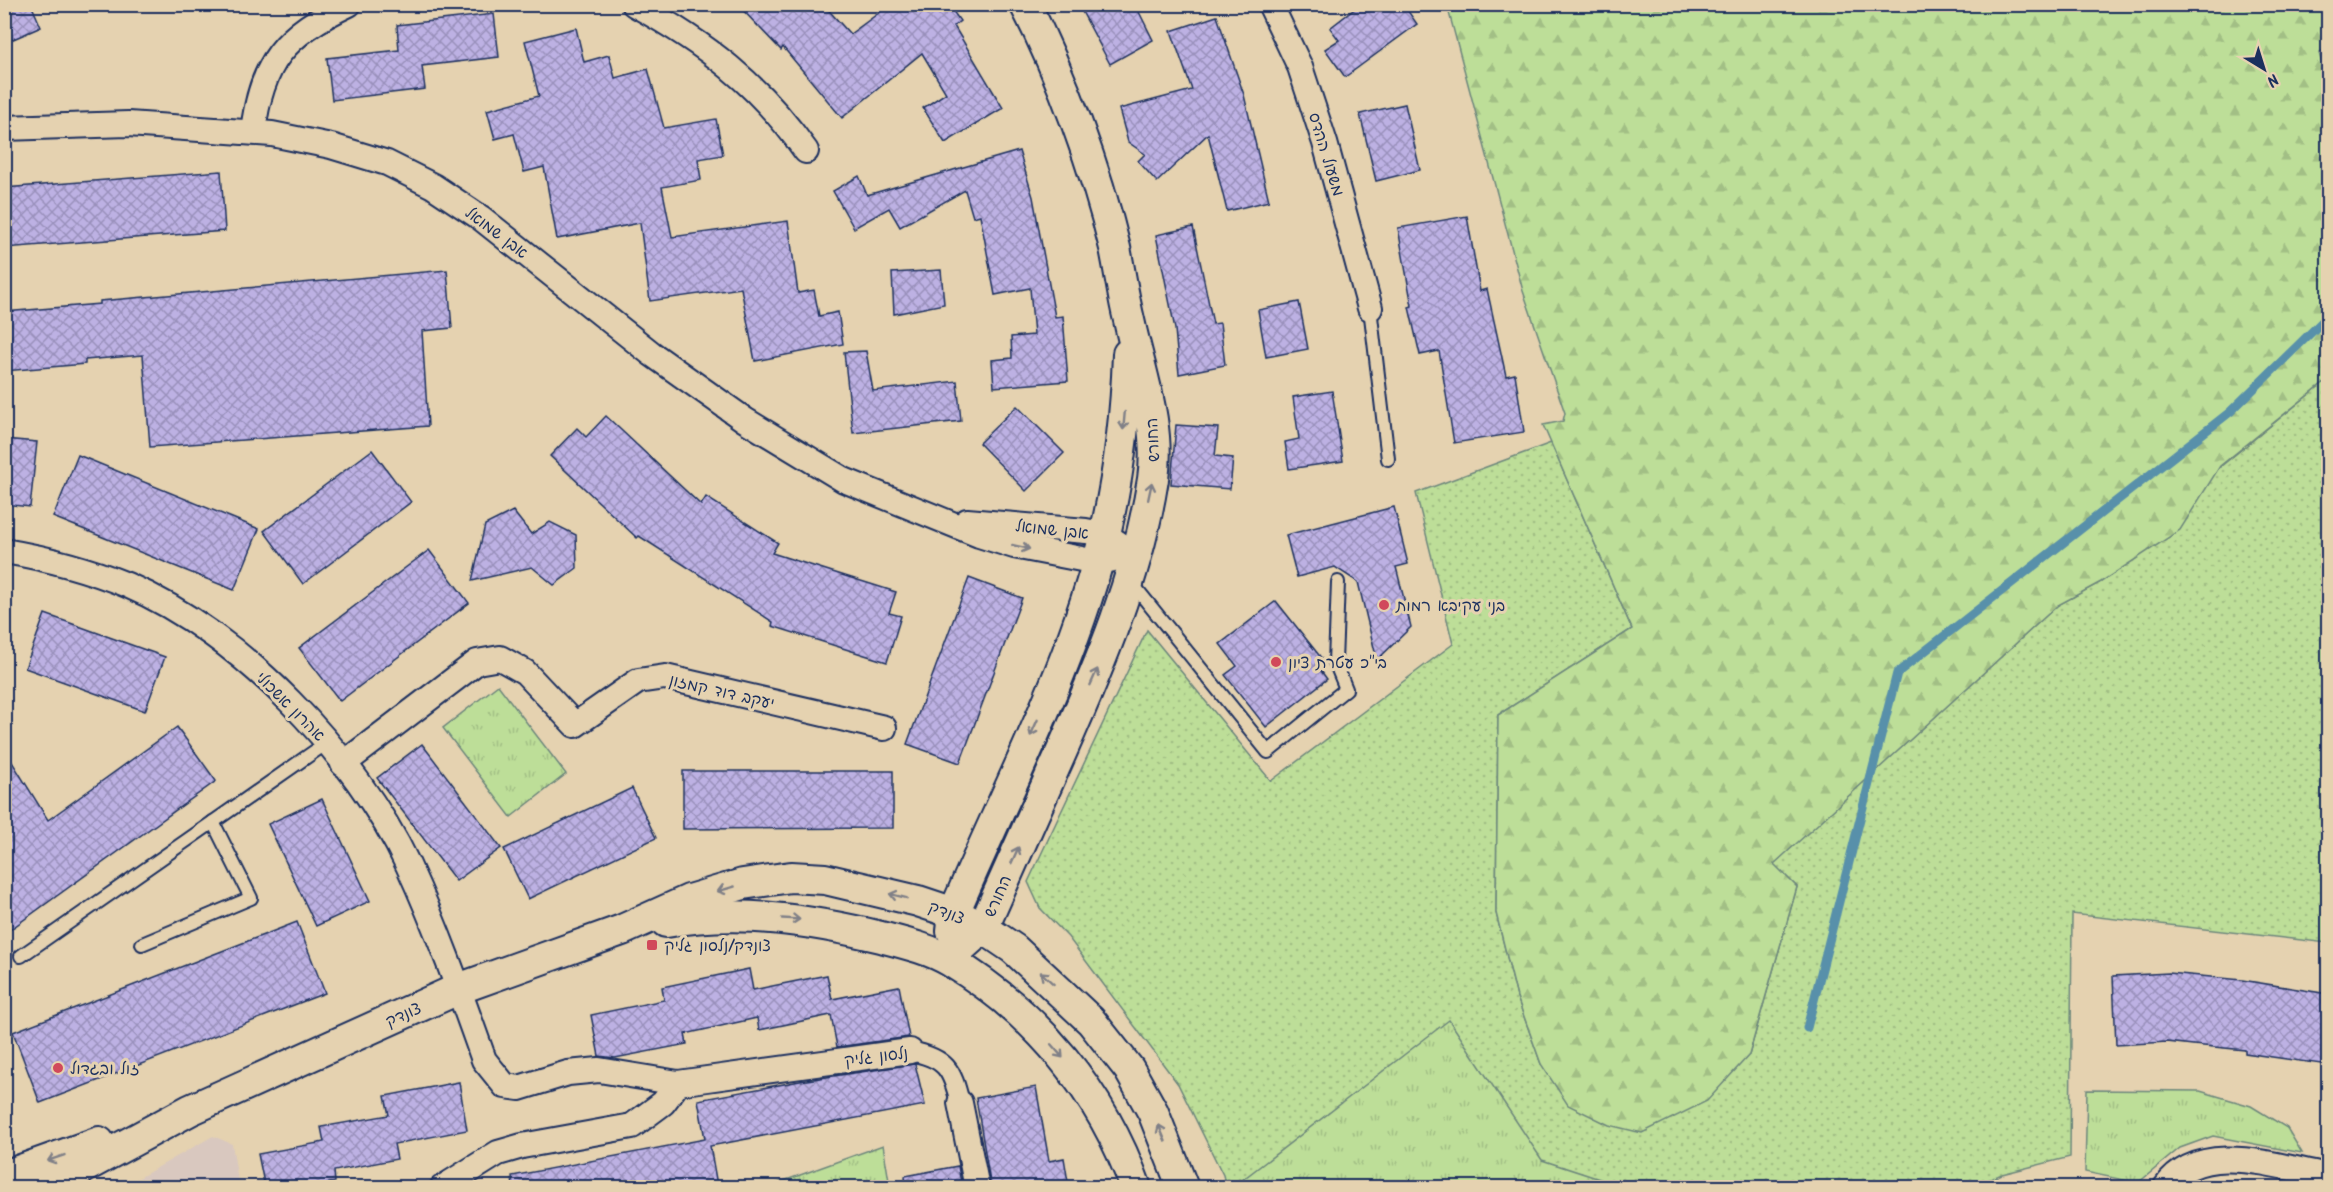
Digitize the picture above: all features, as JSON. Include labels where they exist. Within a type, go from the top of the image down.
[{"type":"street","points":[[253,132],[263,80],[275,58],[294,37],[322,17],[349,4]]},
{"type":"street","points":[[634,4],[671,25],[750,83],[784,119],[806,151]]},
{"type":"street","name":"החורש","points":[[948,959],[983,928],[1101,660],[1132,568],[1153,478],[1155,448],[1151,412],[1129,321],[1115,248],[1093,173],[1061,86],[1024,4]]},
{"type":"street","name":"משעול ההדס","points":[[1270,4],[1300,67],[1325,143],[1370,308]]},
{"type":"street","name":"אבן שמואל","points":[[4,128],[128,124],[253,132],[331,146],[387,164],[433,186],[481,218],[614,326],[754,426],[844,480],[926,515],[1101,548],[1132,568]]},
{"type":"street","name":"החורש","points":[[948,959],[954,913],[1047,699],[1081,612],[1101,548],[1122,436],[1129,321]]},
{"type":"street","name":"אהרון אשכולי","points":[[4,551],[32,555],[128,586],[220,639],[262,675],[328,742],[382,818],[407,865],[458,989]]},
{"type":"street","name":"יעקב דוד קמזון","points":[[343,764],[477,662],[500,658],[525,672],[575,725],[638,681],[665,677],[884,728]]},
{"type":"street","name":"צונדק","points":[[46,1188],[190,1110],[458,989],[622,930],[689,900],[743,884],[791,877],[825,879],[918,901],[954,913],[983,928],[1014,949],[1050,980],[1091,1021],[1129,1069],[1153,1112],[1183,1188]]},
{"type":"street","name":"צונדק","points":[[622,930],[690,918],[733,916],[802,920],[904,943],[948,959],[1008,1002],[1058,1051],[1097,1103],[1113,1132],[1136,1188]]},
{"type":"street","name":"נלסון גליק","points":[[458,989],[484,1060],[505,1086],[519,1088],[568,1073],[599,1070],[654,1081],[678,1083],[910,1051],[931,1055],[947,1066],[955,1080],[976,1188]]},
{"type":"street","points":[[442,1188],[498,1153],[522,1146],[632,1126],[663,1103],[678,1083]]},
{"type":"street","name":"צונדק","points":[[4,1176],[190,1110]]},
{"type":"street","points":[[2165,1188],[2174,1175],[2202,1161],[2212,1160],[2233,1159],[2324,1175]]},
{"type":"lane","points":[[1370,308],[1388,459]]},
{"type":"lane","points":[[1132,568],[1268,752],[1346,689],[1335,662],[1338,582]]},
{"type":"lane","points":[[21,956],[328,742]]},
{"type":"lane","points":[[142,944],[251,898],[213,822]]},
{"type":"shaded area","points":[[213,1136],[232,1144],[239,1187],[123,1187]]},
{"type":"green space","points":[[1447,5],[2328,5],[2328,46],[2319,53],[2328,84],[2328,379],[2220,466],[2180,530],[2101,582],[2058,605],[1774,864],[1797,887],[1749,1055],[1707,1101],[1642,1133],[1609,1125],[1568,1105],[1541,1064],[1517,997],[1496,913],[1498,715],[1632,629],[1543,425],[1563,421],[1565,413],[1523,291]]},
{"type":"green space","points":[[2328,379],[2328,943],[2072,914],[2070,1157],[2002,1174],[1969,1188],[1226,1187],[1223,1175],[1178,1084],[1068,937],[1040,908],[1028,882],[1147,630],[1271,781],[1453,644],[1416,493],[1551,443],[1632,629],[1498,715],[1496,913],[1517,997],[1541,1064],[1749,1055],[1797,887],[1773,864],[2058,605],[2101,582],[2220,467]]},
{"type":"green space","points":[[498,685],[566,774],[511,817],[443,728]]},
{"type":"green space","points":[[1449,1020],[1542,1160],[1624,1187],[1244,1187],[1241,1181]]},
{"type":"green space","points":[[2087,1090],[2200,1091],[2251,1106],[2287,1128],[2302,1153],[2213,1136],[2180,1148],[2138,1183],[2085,1172]]},
{"type":"green space","points":[[883,1145],[890,1187],[767,1187]]},
{"type":"building","points":[[4,4],[31,4],[41,27],[4,43]]},
{"type":"building","points":[[737,4],[823,4],[850,34],[891,4],[948,4],[960,21],[954,26],[1003,108],[945,143],[923,108],[946,93],[922,53],[842,118],[783,47],[781,50]]},
{"type":"building","points":[[1078,4],[1135,4],[1153,40],[1110,64]]},
{"type":"building","points":[[1361,4],[1403,4],[1417,24],[1345,77],[1325,49],[1339,40],[1330,28]]},
{"type":"building","points":[[494,14],[499,57],[422,66],[425,89],[332,100],[327,58],[399,50],[397,25]]},
{"type":"building","points":[[1217,16],[1244,95],[1269,201],[1227,211],[1208,134],[1157,182],[1138,161],[1145,154],[1128,142],[1119,109],[1192,90],[1171,31]]},
{"type":"building","points":[[576,28],[584,62],[609,55],[615,78],[648,69],[664,128],[716,119],[723,155],[698,159],[701,180],[662,187],[672,237],[788,221],[798,293],[814,290],[819,316],[838,312],[843,344],[755,361],[741,288],[650,301],[640,223],[557,239],[544,167],[524,172],[514,134],[495,139],[487,110],[539,96],[525,41]]},
{"type":"building","points":[[1405,104],[1420,170],[1376,181],[1360,114]]},
{"type":"building","points":[[1019,151],[1033,197],[1055,317],[1063,316],[1068,381],[994,387],[992,360],[1012,358],[1011,337],[1034,335],[1030,288],[995,295],[980,215],[973,217],[965,190],[900,227],[889,208],[854,228],[833,191],[859,176],[867,195]]},
{"type":"building","points":[[221,171],[225,231],[4,248],[4,188]]},
{"type":"building","points":[[1467,216],[1480,291],[1487,289],[1506,376],[1515,374],[1524,432],[1454,443],[1439,351],[1420,355],[1409,307],[1412,306],[1398,228]]},
{"type":"building","points":[[1193,227],[1213,324],[1220,323],[1225,365],[1179,374],[1175,329],[1156,235]]},
{"type":"building","points":[[447,270],[452,328],[422,331],[428,426],[150,447],[143,355],[85,360],[85,364],[4,371],[4,312],[100,304],[100,301]]},
{"type":"building","points":[[941,270],[944,304],[894,314],[892,273]]},
{"type":"building","points":[[1299,302],[1308,349],[1266,357],[1258,310]]},
{"type":"building","points":[[866,351],[873,391],[957,381],[961,421],[853,433],[844,352]]},
{"type":"building","points":[[1332,391],[1343,461],[1289,469],[1285,442],[1299,439],[1293,397]]},
{"type":"building","points":[[1017,406],[1064,453],[1026,491],[979,443]]},
{"type":"building","points":[[606,416],[701,505],[706,497],[778,543],[772,553],[896,592],[889,613],[901,616],[887,662],[772,626],[773,622],[639,536],[637,538],[550,456],[577,428],[586,437]]},
{"type":"building","points":[[1176,425],[1218,428],[1215,456],[1233,458],[1230,489],[1171,484]]},
{"type":"building","points":[[4,439],[37,442],[30,507],[4,504]]},
{"type":"building","points":[[372,450],[411,502],[303,584],[264,531]]},
{"type":"building","points":[[78,455],[259,529],[234,590],[53,517]]},
{"type":"building","name":"בני עקיבא רמות","points":[[1394,507],[1408,564],[1396,567],[1411,627],[1377,660],[1358,582],[1335,567],[1297,577],[1286,535]]},
{"type":"building","points":[[513,511],[531,534],[550,522],[576,535],[577,568],[554,585],[532,567],[472,581],[485,525]]},
{"type":"building","points":[[429,550],[469,603],[340,701],[299,648]]},
{"type":"building","points":[[969,578],[1022,598],[960,763],[907,744]]},
{"type":"building","name":"בי\"כ עטרת ציון","points":[[1276,601],[1322,659],[1316,664],[1327,679],[1266,727],[1225,675],[1237,666],[1220,644]]},
{"type":"building","points":[[45,614],[165,657],[145,711],[25,668]]},
{"type":"building","points":[[177,727],[216,781],[4,934],[4,749],[48,820]]},
{"type":"building","points":[[422,744],[501,848],[456,881],[377,778]]},
{"type":"building","points":[[683,771],[893,771],[893,828],[683,829]]},
{"type":"building","points":[[632,788],[656,838],[528,899],[504,849]]},
{"type":"building","points":[[322,799],[370,901],[316,926],[268,824]]},
{"type":"building","points":[[297,922],[325,993],[40,1103],[13,1032]]},
{"type":"building","points":[[749,969],[753,990],[827,975],[832,999],[899,986],[909,1037],[837,1047],[831,1015],[759,1030],[757,1018],[685,1034],[687,1044],[615,1058],[599,1056],[591,1015],[664,1000],[662,987]]},
{"type":"building","points":[[2169,973],[2242,980],[2328,994],[2328,1065],[2245,1053],[2245,1050],[2167,1042],[2116,1045],[2113,976]]},
{"type":"building","points":[[915,1064],[925,1105],[710,1146],[717,1185],[704,1188],[513,1188],[512,1176],[705,1139],[698,1100],[800,1081]]},
{"type":"building","points":[[459,1082],[467,1130],[394,1144],[397,1159],[334,1171],[335,1182],[306,1188],[265,1188],[258,1154],[324,1142],[321,1127],[389,1115],[385,1096]]},
{"type":"building","points":[[1036,1087],[1049,1161],[1064,1158],[1069,1188],[991,1188],[976,1098]]},
{"type":"building","points":[[958,1166],[962,1188],[906,1188],[905,1176]]},
{"type":"waterway","points":[[1807,1028],[1897,673],[2230,412],[2328,316]]},
{"type":"place","name":"בני עקיבא רמות","points":[[1384,605]]},
{"type":"place","name":"בי\"כ עטרת ציון","points":[[1276,662]]},
{"type":"place","name":"צונדק/נלסון גליק","points":[[652,945]]},
{"type":"place","name":"זול ובגדול","points":[[58,1068]]}]
